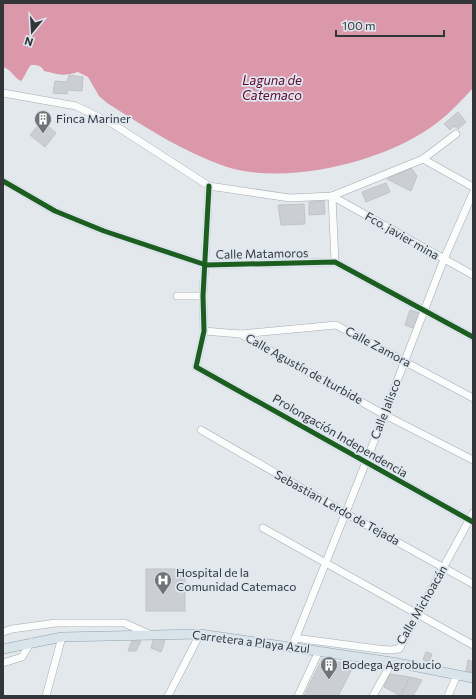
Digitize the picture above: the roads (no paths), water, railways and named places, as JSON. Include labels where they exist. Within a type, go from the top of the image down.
[{"type":"main road","name":"Carretera a Playa Azul","points":[[3,649],[31,642],[62,637],[200,634],[392,662],[473,678]]},
{"type":"street","points":[[3,93],[76,106],[113,124],[209,186],[290,198],[332,196],[423,159],[456,134]]},
{"type":"street","points":[[423,159],[473,187]]},
{"type":"street","name":"Calle Matamoros","points":[[3,181],[55,211],[104,231],[206,265],[335,262],[473,337]]},
{"type":"street","points":[[204,331],[203,296],[206,265],[209,186]]},
{"type":"street","name":"Calle Jalisco","points":[[292,647],[324,562],[366,462],[383,414],[425,311],[444,259],[473,193]]},
{"type":"street","points":[[332,196],[335,262]]},
{"type":"street","name":"Fco. javier mina","points":[[332,196],[473,275]]},
{"type":"street","points":[[177,296],[203,296]]},
{"type":"street","name":"Calle Zamora","points":[[204,331],[240,334],[336,325],[473,398]]},
{"type":"street","name":"Prolongación Independencia","points":[[204,331],[196,367],[471,521]]},
{"type":"street","name":"Calle Agustín de Iturbide","points":[[240,334],[383,414],[473,460]]},
{"type":"street","name":"Sebastian Lerdo de Tejada","points":[[201,430],[345,513],[473,584]]},
{"type":"street","name":"Calle Michoacán","points":[[295,638],[378,649],[399,648],[471,521],[473,513]]},
{"type":"street","points":[[263,528],[418,616],[473,645]]},
{"type":"street","points":[[3,632],[12,629],[56,623],[124,623],[151,635]]},
{"type":"street","points":[[168,696],[200,634]]},
{"type":"street","points":[[46,696],[62,637]]},
{"type":"street","points":[[3,663],[22,657],[31,642]]},
{"type":"street","points":[[298,696],[319,651]]},
{"type":"street","points":[[373,696],[392,662]]},
{"type":"street","points":[[448,696],[457,675]]},
{"type":"water","name":"Laguna de Catemaco","points":[[3,3],[473,3],[473,88],[438,122],[417,136],[393,148],[366,158],[337,166],[308,171],[279,173],[252,172],[227,167],[211,161],[165,138],[107,103],[99,96],[88,77],[78,72],[60,74],[44,71],[39,66],[31,65],[23,79],[21,81],[19,80],[9,70],[3,67]]},
{"type":"place","name":"Finca Mariner","points":[[43,134]]},
{"type":"place","name":"Hospital de la Comunidad Catemaco","points":[[163,595]]},
{"type":"place","name":"Bodega Agrobucio","points":[[329,680]]}]
